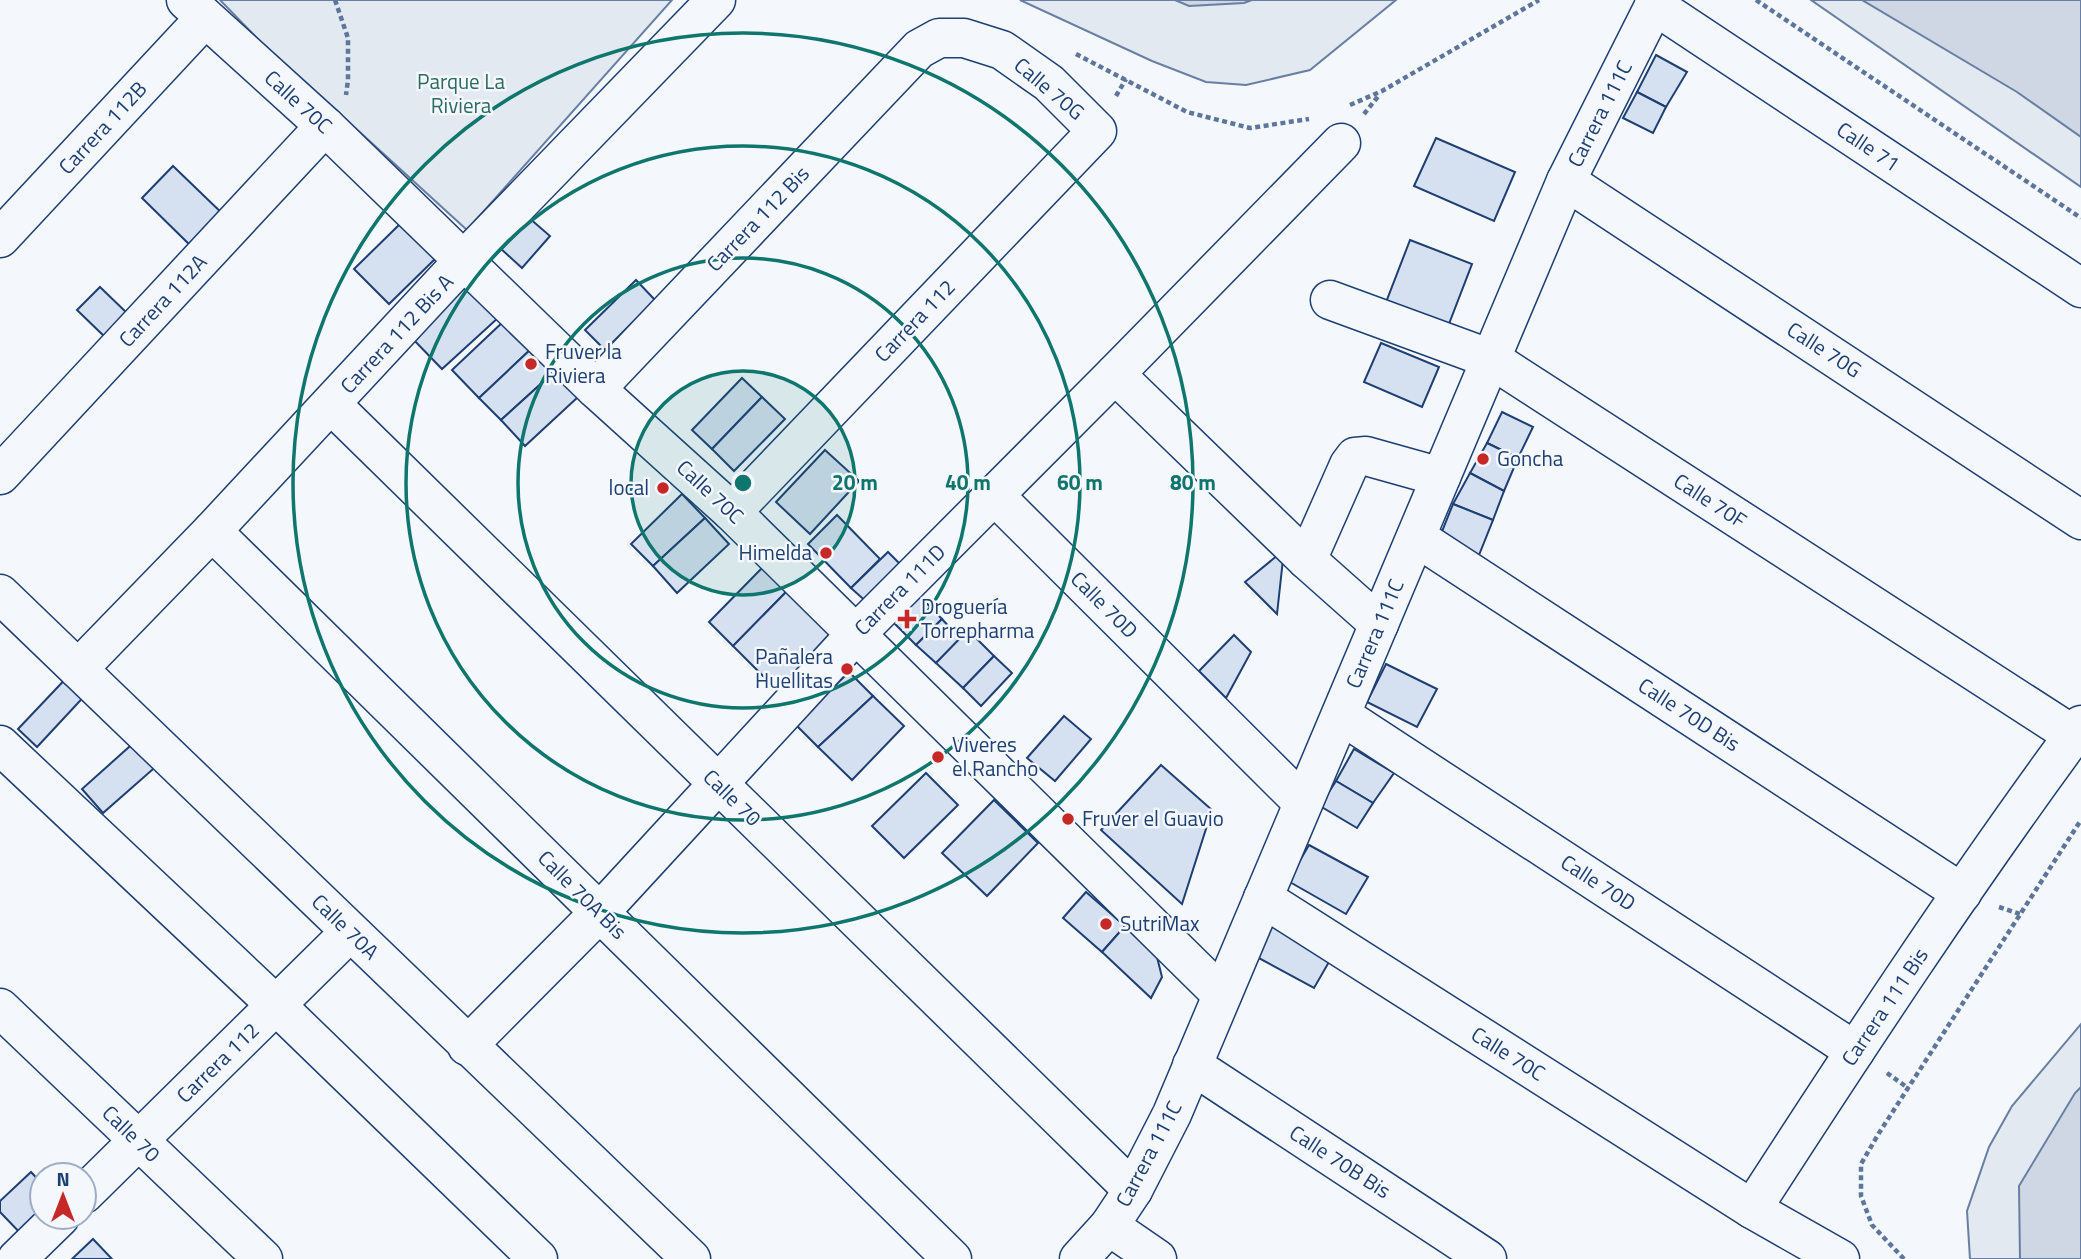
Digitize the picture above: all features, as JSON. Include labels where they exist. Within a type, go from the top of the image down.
[{"type":"street","name":"Carrera 112 Bis A","points":[[78,669],[716,0]]},
{"type":"street","name":"Carrera 111C","points":[[1079,1259],[1110,1226],[1133,1190],[1172,1114],[1566,181],[1656,2]]},
{"type":"street","name":"Calle 71","points":[[1656,2],[2081,288]]},
{"type":"street","name":"Calle 70C","points":[[196,9],[332,132],[596,389],[732,512],[1222,995]]},
{"type":"street","name":"Carrera 112B","points":[[0,239],[196,9]]},
{"type":"street","name":"Calle 70G","points":[[919,49],[939,38],[964,38],[1002,50],[1049,83],[1097,131]]},
{"type":"street","name":"Carrera 112 Bis","points":[[596,389],[919,49]]},
{"type":"street","name":"Carrera 111D","points":[[467,1045],[599,913],[856,634],[1115,374],[1344,125]]},
{"type":"street","name":"Carrera 112","points":[[732,512],[1097,131]]},
{"type":"street","name":"Carrera 112A","points":[[0,475],[332,132]]},
{"type":"street","name":"Calle 70G","points":[[1566,181],[2081,520]]},
{"type":"street","name":"Calle 70F","points":[[1330,300],[1491,359],[2077,730]]},
{"type":"street","points":[[1115,374],[1307,560],[1379,624]]},
{"type":"street","name":"Calle 70","points":[[331,404],[1133,1190]]},
{"type":"street","points":[[1307,560],[1354,457],[1366,456],[1441,477]]},
{"type":"street","name":"Calle 70D","points":[[993,495],[1303,803]]},
{"type":"street","name":"Calle 70A Bis","points":[[212,531],[952,1259]]},
{"type":"street","name":"Calle 70D Bis","points":[[1416,537],[1962,893]]},
{"type":"street","name":"Calle 70A","points":[[0,594],[691,1259]]},
{"type":"street","name":"Calle 70D","points":[[1341,715],[1854,1051]]},
{"type":"street","name":"Carrera 111 Bis","points":[[1752,1209],[1854,1051],[2077,730]]},
{"type":"street","points":[[0,744],[538,1259]]},
{"type":"street","name":"Calle 70C","points":[[1264,898],[1752,1209]]},
{"type":"street","name":"Carrera 112","points":[[98,1180],[350,932]]},
{"type":"street","name":"Calle 70","points":[[0,1009],[263,1259]]},
{"type":"street","name":"Calle 70B Bis","points":[[1192,1065],[1487,1259]]},
{"type":"street","points":[[1752,1209],[1840,1259]]},
{"type":"street","points":[[1110,1226],[1157,1259]]},
{"type":"street","points":[[17,1259],[46,1231]]},
{"type":"path","points":[[332,132],[348,80],[348,38],[335,0]]},
{"type":"path","points":[[1344,125],[1382,91],[1539,0]]},
{"type":"path","points":[[1756,0],[2081,218]]},
{"type":"path","points":[[1071,52],[1096,62],[1187,111],[1250,128],[1309,119]]},
{"type":"path","points":[[1904,1259],[1872,1225],[1861,1196],[1861,1164],[2081,820]]},
{"type":"green space","name":"Parque La Riviera","points":[[220,0],[672,0],[467,230],[260,41]]},
{"type":"green space","points":[[1020,0],[1396,0],[1310,70],[1246,85],[1206,82],[1152,61]]},
{"type":"green space","points":[[1811,0],[2081,0],[2081,187]]},
{"type":"green space","points":[[2081,1024],[2081,1259],[1970,1259],[1967,1211],[1989,1147],[2012,1106]]},
{"type":"shaded area","points":[[1175,0],[1252,0],[1244,3],[1189,6]]},
{"type":"shaded area","points":[[1862,0],[2081,0],[2081,137],[2017,92]]},
{"type":"shaded area","points":[[2081,1087],[2081,1259],[2020,1259],[2019,1186]]},
{"type":"building","points":[[1656,55],[1687,72],[1666,107],[1637,92]]},
{"type":"building","points":[[1637,92],[1666,107],[1653,133],[1623,118]]},
{"type":"building","points":[[1436,138],[1515,172],[1494,221],[1414,186]]},
{"type":"building","points":[[173,166],[227,218],[195,250],[142,198]]},
{"type":"building","points":[[528,217],[550,236],[522,268],[500,248]]},
{"type":"building","points":[[401,223],[436,258],[389,304],[354,269]]},
{"type":"building","points":[[1410,240],[1472,264],[1447,329],[1385,305]]},
{"type":"building","points":[[636,280],[655,300],[605,350],[585,330]]},
{"type":"building","points":[[465,282],[499,317],[442,369],[409,335]]},
{"type":"building","points":[[100,287],[129,315],[106,338],[77,310]]},
{"type":"building","points":[[505,320],[532,348],[479,398],[452,370]]},
{"type":"building","points":[[1381,343],[1439,367],[1422,407],[1364,382]]},
{"type":"building","points":[[532,348],[554,372],[501,420],[479,398]]},
{"type":"building","points":[[554,372],[578,397],[525,446],[501,420]]},
{"type":"building","points":[[742,378],[762,397],[712,449],[692,430]]},
{"type":"building","points":[[762,397],[785,419],[734,471],[712,449]]},
{"type":"building","points":[[1502,412],[1533,427],[1518,458],[1487,443]]},
{"type":"building","points":[[1487,443],[1518,458],[1504,491],[1470,473]]},
{"type":"building","points":[[825,450],[859,481],[810,534],[776,502]]},
{"type":"building","points":[[1470,473],[1504,491],[1493,520],[1453,504]]},
{"type":"building","points":[[682,494],[705,518],[653,566],[631,544]]},
{"type":"building","points":[[1453,504],[1493,520],[1475,565],[1435,549]]},
{"type":"building","points":[[837,515],[880,559],[851,588],[808,544]]},
{"type":"building","points":[[705,518],[729,544],[677,593],[653,566]]},
{"type":"building","points":[[1284,550],[1277,614],[1245,582]]},
{"type":"building","points":[[888,552],[907,571],[871,606],[851,588]]},
{"type":"building","points":[[763,567],[787,591],[733,646],[709,622]]},
{"type":"building","points":[[914,590],[942,619],[916,645],[887,616]]},
{"type":"building","points":[[787,591],[834,637],[778,691],[733,646]]},
{"type":"building","points":[[942,619],[960,639],[936,663],[916,645]]},
{"type":"building","points":[[968,630],[994,656],[963,688],[936,663]]},
{"type":"building","points":[[1234,635],[1251,652],[1226,698],[1199,671]]},
{"type":"building","points":[[994,656],[1012,673],[981,706],[963,688]]},
{"type":"building","points":[[1386,664],[1437,689],[1417,727],[1367,702]]},
{"type":"building","points":[[73,671],[91,689],[37,747],[18,729]]},
{"type":"building","points":[[849,672],[873,696],[818,747],[795,724]]},
{"type":"building","points":[[873,696],[904,726],[852,780],[818,747]]},
{"type":"building","points":[[1064,716],[1091,739],[1055,781],[1027,758]]},
{"type":"building","points":[[138,739],[160,763],[103,813],[82,789]]},
{"type":"building","points":[[1354,749],[1394,773],[1373,803],[1336,781]]},
{"type":"building","points":[[1161,765],[1212,810],[1182,904],[1101,830]]},
{"type":"building","points":[[926,773],[958,805],[904,858],[872,826]]},
{"type":"building","points":[[1336,781],[1373,803],[1357,828],[1320,806]]},
{"type":"building","points":[[994,800],[1038,843],[987,896],[942,853]]},
{"type":"building","points":[[1309,845],[1368,877],[1346,914],[1288,881]]},
{"type":"building","points":[[1086,892],[1125,926],[1102,952],[1063,918]]},
{"type":"building","points":[[1274,923],[1333,955],[1314,988],[1255,956]]},
{"type":"building","points":[[1125,926],[1157,957],[1162,977],[1151,998],[1102,952]]},
{"type":"building","points":[[28,1175],[28,1231],[31,1231],[25,1238],[0,1212],[0,1201]]},
{"type":"building","points":[[93,1239],[112,1259],[72,1259]]},
{"type":"place","name":"Fruver la Riviera","points":[[531,364]]},
{"type":"place","name":"Goncha","points":[[1483,459]]},
{"type":"place","name":"local","points":[[663,488]]},
{"type":"place","name":"Himelda","points":[[826,553]]},
{"type":"place","name":"Droguería Torrepharma","points":[[907,619]]},
{"type":"place","name":"Pañalera Huellitas","points":[[847,669]]},
{"type":"place","name":"Viveres el Rancho","points":[[938,757]]},
{"type":"place","name":"Fruver el Guavio","points":[[1068,819]]},
{"type":"place","name":"SutriMax","points":[[1106,924]]}]
